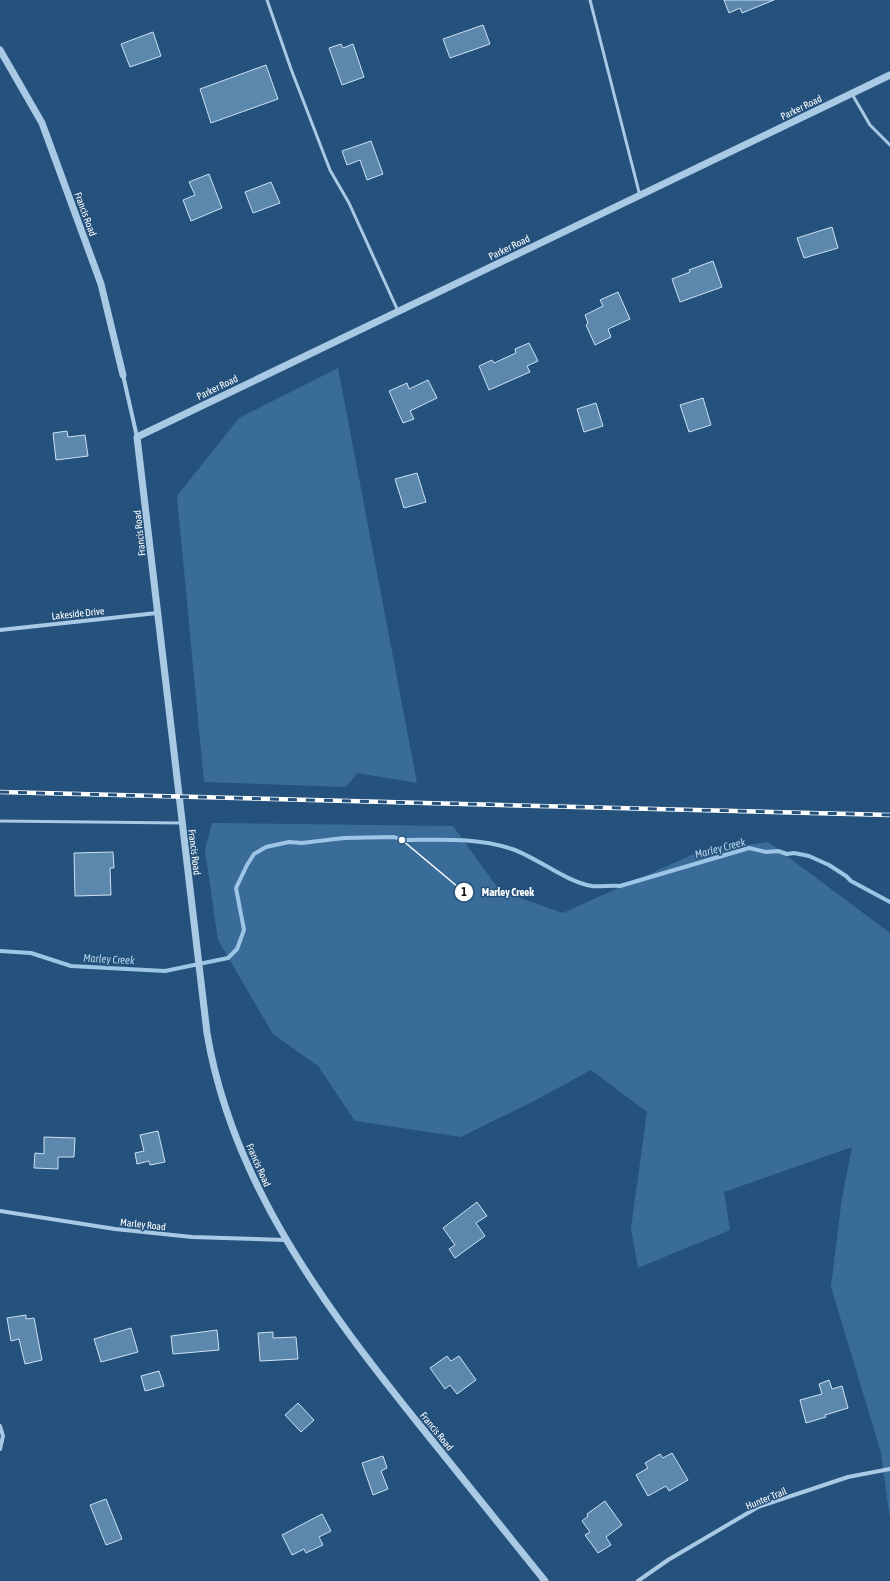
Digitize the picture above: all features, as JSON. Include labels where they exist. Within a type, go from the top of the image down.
[{"type":"street","name":"Francis Road","points":[[0,50],[42,123],[101,284],[137,437],[149,528],[157,613],[174,734],[181,823],[203,1000],[210,1050],[222,1096],[234,1130],[251,1173],[285,1240],[356,1346],[545,1581]]},
{"type":"street","name":"Parker Road","points":[[137,437],[890,76]]},
{"type":"street","name":"Lakeside Drive","points":[[0,630],[157,613]]},
{"type":"street","name":"Marley Road","points":[[0,1211],[115,1229],[192,1237],[285,1240]]},
{"type":"street","points":[[0,1426],[3,1436],[0,1449]]},
{"type":"street","name":"Hunter Trail","points":[[638,1581],[668,1560],[758,1507],[848,1477],[890,1469]]},
{"type":"lane","points":[[267,0],[291,69],[330,170],[349,203],[398,311]]},
{"type":"lane","points":[[590,0],[640,196]]},
{"type":"lane","points":[[852,94],[870,125],[890,145]]},
{"type":"lane","points":[[0,822],[181,823]]},
{"type":"shaded area","points":[[338,368],[417,783],[357,773],[346,787],[204,782],[177,496],[239,418]]},
{"type":"shaded area","points":[[212,823],[453,826],[500,891],[563,913],[696,853],[768,842],[890,933],[890,1519],[881,1453],[831,1287],[842,1198],[852,1147],[724,1192],[730,1230],[638,1268],[631,1228],[647,1112],[591,1070],[534,1101],[461,1137],[355,1121],[318,1066],[273,1034],[218,940],[205,850]]},
{"type":"building","points":[[724,0],[774,0],[742,13],[740,8],[729,13]]},
{"type":"building","points":[[483,25],[490,44],[450,58],[443,39]]},
{"type":"building","points":[[153,32],[161,56],[130,67],[121,44]]},
{"type":"building","points":[[341,44],[343,48],[353,44],[364,77],[342,85],[329,48]]},
{"type":"building","points":[[266,65],[278,99],[211,123],[200,89]]},
{"type":"building","points":[[371,141],[383,174],[367,180],[360,160],[347,165],[342,151]]},
{"type":"building","points":[[209,174],[222,208],[191,221],[183,200],[195,195],[189,182]]},
{"type":"building","points":[[271,182],[280,203],[253,213],[245,192]]},
{"type":"building","points":[[832,227],[838,248],[804,258],[797,238]]},
{"type":"building","points":[[713,261],[722,287],[680,302],[672,279],[690,272],[689,270]]},
{"type":"building","points":[[618,292],[630,319],[608,329],[611,337],[595,345],[586,325],[588,323],[585,315],[603,306],[600,300]]},
{"type":"building","points":[[529,343],[538,361],[527,366],[530,372],[489,390],[479,366],[492,360],[494,363],[516,353],[515,349]]},
{"type":"building","points":[[428,380],[437,398],[410,411],[414,419],[403,423],[389,391],[407,383],[409,389]]},
{"type":"building","points":[[703,398],[711,425],[689,432],[680,405]]},
{"type":"building","points":[[596,403],[603,426],[584,432],[577,409]]},
{"type":"building","points":[[67,431],[68,437],[85,435],[88,456],[56,460],[53,433]]},
{"type":"building","points":[[417,473],[426,502],[404,508],[395,479]]},
{"type":"building","points":[[113,852],[114,868],[110,868],[111,895],[75,896],[74,853]]},
{"type":"building","points":[[158,1131],[165,1162],[150,1165],[149,1161],[137,1164],[135,1153],[144,1151],[140,1135]]},
{"type":"building","points":[[44,1137],[75,1138],[74,1157],[58,1157],[58,1169],[34,1168],[35,1153],[44,1154]]},
{"type":"building","points":[[477,1202],[487,1216],[476,1223],[485,1236],[455,1258],[449,1249],[455,1245],[443,1228]]},
{"type":"building","points":[[26,1315],[26,1319],[34,1318],[42,1360],[25,1364],[19,1339],[11,1341],[7,1318]]},
{"type":"building","points":[[131,1328],[138,1352],[101,1362],[94,1339]]},
{"type":"building","points":[[217,1330],[219,1350],[173,1354],[171,1336]]},
{"type":"building","points":[[273,1332],[273,1338],[296,1337],[298,1359],[260,1361],[258,1333]]},
{"type":"building","points":[[447,1356],[451,1361],[459,1356],[476,1380],[457,1394],[450,1385],[445,1389],[430,1368]]},
{"type":"building","points":[[159,1371],[164,1386],[145,1391],[141,1376]]},
{"type":"building","points":[[829,1380],[832,1389],[842,1386],[848,1408],[806,1423],[800,1400],[822,1394],[819,1384]]},
{"type":"building","points":[[298,1403],[314,1420],[301,1432],[285,1415]]},
{"type":"building","points":[[672,1453],[688,1480],[669,1491],[666,1486],[648,1496],[636,1475],[648,1468],[645,1463],[660,1454],[663,1458]]},
{"type":"building","points":[[383,1456],[387,1468],[381,1471],[388,1489],[373,1495],[362,1463]]},
{"type":"building","points":[[106,1499],[122,1539],[106,1545],[90,1505]]},
{"type":"building","points":[[605,1501],[622,1525],[606,1537],[611,1545],[598,1553],[585,1535],[590,1532],[582,1521],[588,1516],[587,1514]]},
{"type":"building","points":[[322,1514],[331,1531],[319,1537],[323,1545],[306,1553],[304,1549],[292,1555],[282,1535]]},
{"type":"waterway","name":"Marley Creek","points":[[0,951],[31,953],[71,966],[165,971],[228,958],[237,949],[244,930],[236,888],[254,854],[266,847],[289,842],[302,843],[344,838],[394,837],[402,840],[458,840],[498,845],[522,853],[572,880],[592,886],[620,886],[749,848],[766,852],[778,851],[787,854],[794,853],[809,856],[829,865],[851,881],[890,902]]},
{"type":"railway","points":[[0,792],[890,815]]},
{"type":"place","name":"Marley Creek","points":[[402,840]]}]
